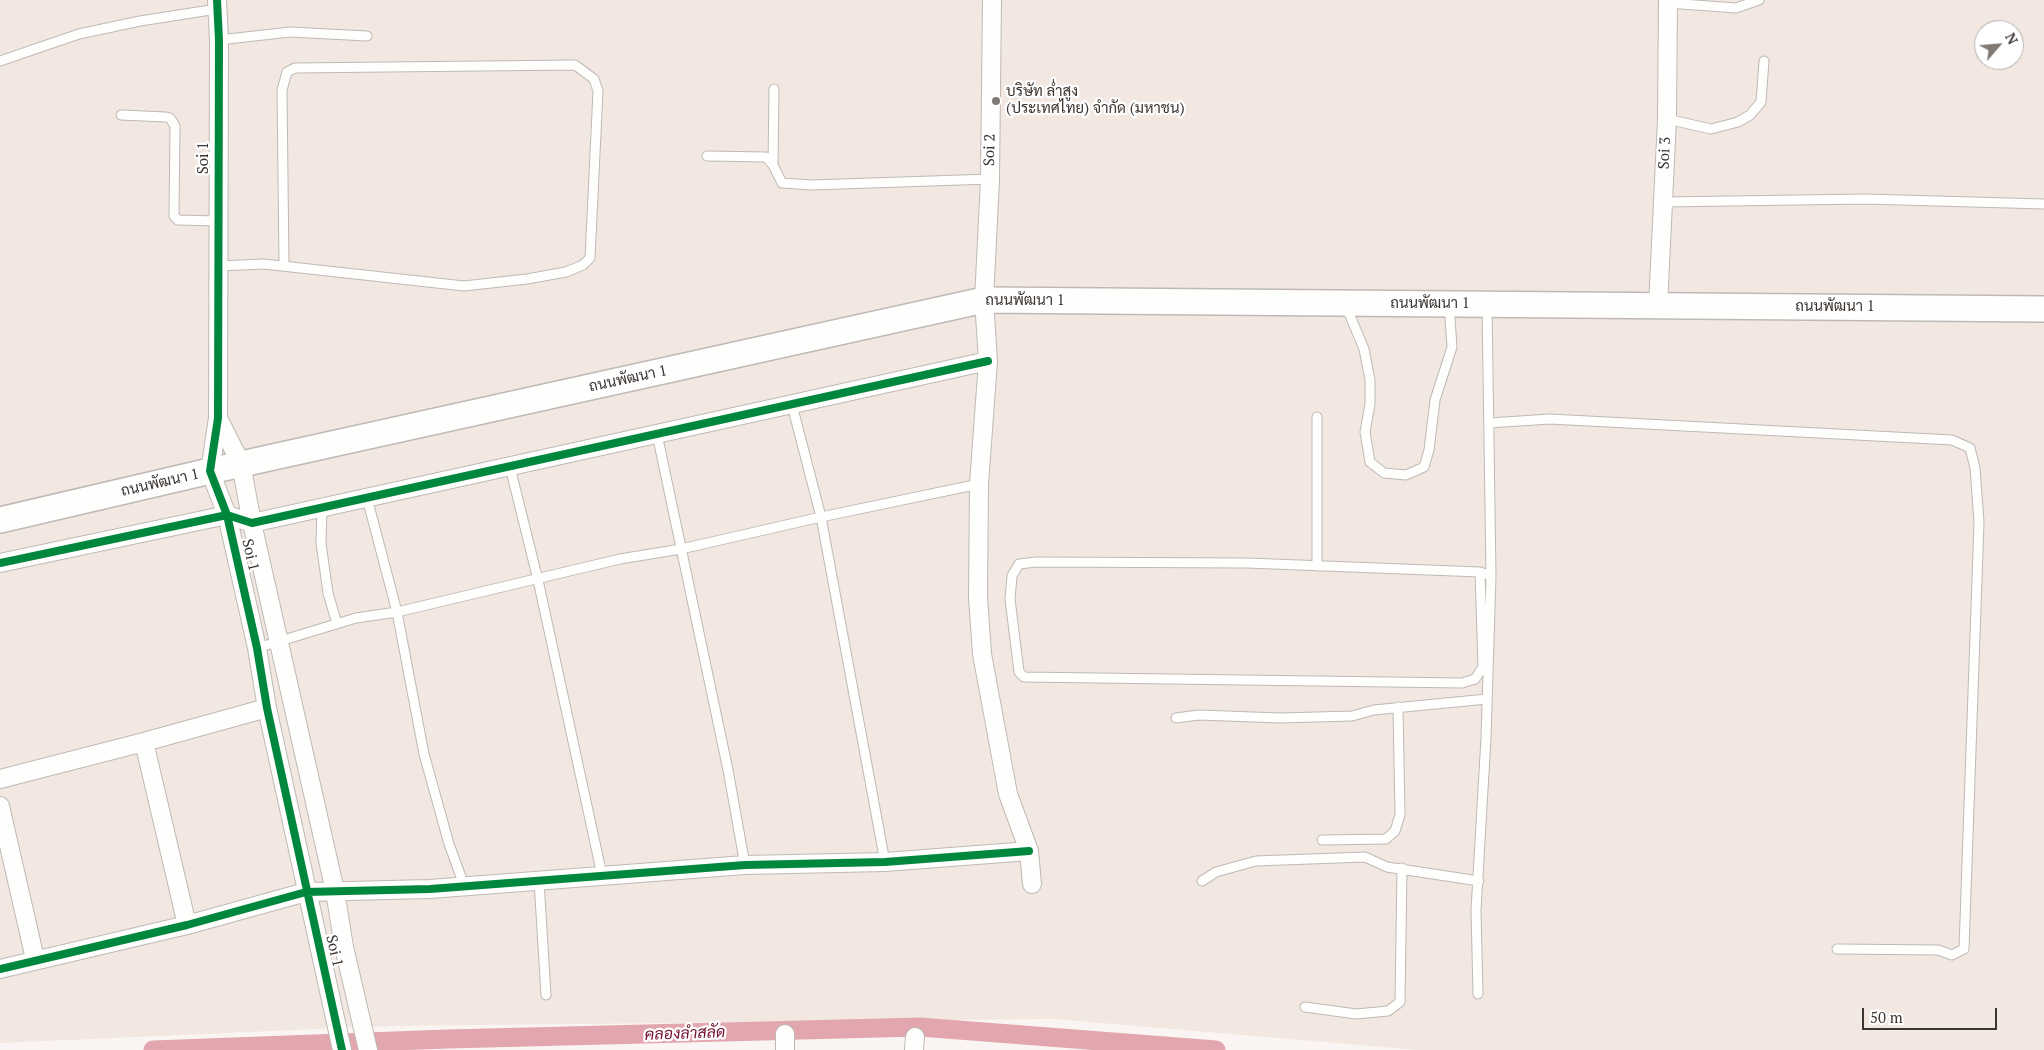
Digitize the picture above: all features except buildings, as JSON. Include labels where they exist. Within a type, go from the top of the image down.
[{"type":"main road","name":"ถนนพัฒนา 1","points":[[0,520],[241,464],[984,300],[2044,309]]},
{"type":"street","name":"Soi 2","points":[[992,0],[990,179],[984,300],[988,361],[979,484],[978,597],[982,654],[1008,794],[1029,851],[1032,884]]},
{"type":"street","name":"Soi 3","points":[[1658,306],[1667,119],[1668,1]]},
{"type":"street","name":"Soi 1","points":[[217,5],[219,40],[217,221],[218,418],[210,471],[227,515],[257,648],[267,708],[306,892],[342,1050]]},
{"type":"street","points":[[0,563],[227,515],[252,523],[988,361]]},
{"type":"street","name":"Soi 1","points":[[218,418],[241,464],[252,523],[335,892],[344,947],[368,1050]]},
{"type":"street","points":[[0,779],[267,708]]},
{"type":"street","points":[[144,742],[187,925]]},
{"type":"street","points":[[0,806],[35,959]]},
{"type":"street","points":[[0,969],[35,959],[187,925],[306,892],[430,889],[745,865],[885,862],[1029,851]]},
{"type":"lane","points":[[1668,1],[1736,8],[1759,0]]},
{"type":"lane","points":[[0,61],[79,34],[217,5]]},
{"type":"lane","points":[[219,40],[290,32],[367,36]]},
{"type":"lane","points":[[1667,119],[1711,129],[1738,122],[1750,115],[1762,102],[1764,61]]},
{"type":"lane","points":[[217,266],[264,264],[464,286],[527,279],[566,272],[583,265],[590,258],[598,92],[594,79],[575,65],[295,68],[287,72],[282,90],[284,266]]},
{"type":"lane","points":[[773,165],[774,89]]},
{"type":"lane","points":[[122,115],[170,118],[175,126],[174,216],[178,220],[217,221]]},
{"type":"lane","points":[[707,156],[766,157],[773,165],[782,183],[790,184],[812,185],[990,179]]},
{"type":"lane","points":[[1663,202],[1865,200],[2044,204]]},
{"type":"lane","points":[[1345,303],[1364,349],[1370,380],[1370,404],[1365,432],[1370,462],[1384,473],[1406,475],[1424,467],[1429,450],[1435,400],[1452,348],[1449,304]]},
{"type":"lane","points":[[1478,994],[1476,910],[1479,881],[1490,576],[1487,304]]},
{"type":"lane","points":[[792,405],[821,517],[885,862]]},
{"type":"lane","points":[[1316,417],[1317,566]]},
{"type":"lane","points":[[1489,423],[1560,419],[1952,440],[1970,448],[1975,468],[1980,522],[1964,949],[1952,955],[1938,950],[1837,949]]},
{"type":"lane","points":[[657,434],[728,770],[745,865]]},
{"type":"lane","points":[[510,467],[538,580],[602,875]]},
{"type":"lane","points":[[257,648],[356,618],[397,612],[620,559],[681,549],[979,484]]},
{"type":"lane","points":[[368,498],[397,612],[424,754],[449,844],[464,885]]},
{"type":"lane","points":[[322,508],[321,543],[328,593],[337,624]]},
{"type":"lane","points":[[1480,572],[1483,667],[1475,679],[1462,683],[1024,676],[1019,672],[1010,599],[1012,576],[1019,564],[1036,562],[1238,563],[1480,572],[1490,576]]},
{"type":"lane","points":[[1176,718],[1199,715],[1280,718],[1352,716],[1374,710],[1486,699]]},
{"type":"lane","points":[[1322,840],[1386,839],[1396,831],[1400,815],[1398,707]]},
{"type":"lane","points":[[1202,880],[1216,872],[1256,861],[1365,857],[1388,867],[1479,881]]},
{"type":"lane","points":[[1305,1007],[1356,1014],[1388,1011],[1400,1002],[1402,868]]},
{"type":"lane","points":[[540,881],[546,995]]},
{"type":"shaded area","points":[[0,0],[2044,0],[2044,1050],[1418,1050],[1054,1019],[386,1026],[0,1043]]},
{"type":"waterway","name":"คลองลำสลัด","points":[[153,1050],[448,1039],[920,1027],[1216,1050]]},
{"type":"cycle path","points":[[217,0],[219,40],[218,418],[210,471],[227,515],[342,1050]]},
{"type":"cycle path","points":[[0,563],[227,515],[252,523],[988,361]]},
{"type":"cycle path","points":[[0,969],[187,925],[306,892],[430,889],[745,865],[885,862],[1029,851]]},
{"type":"place","name":"บริษัท ล่ำสูง (ประเทศไทย) จำกัด (มหาชน)","points":[[996,101]]}]
